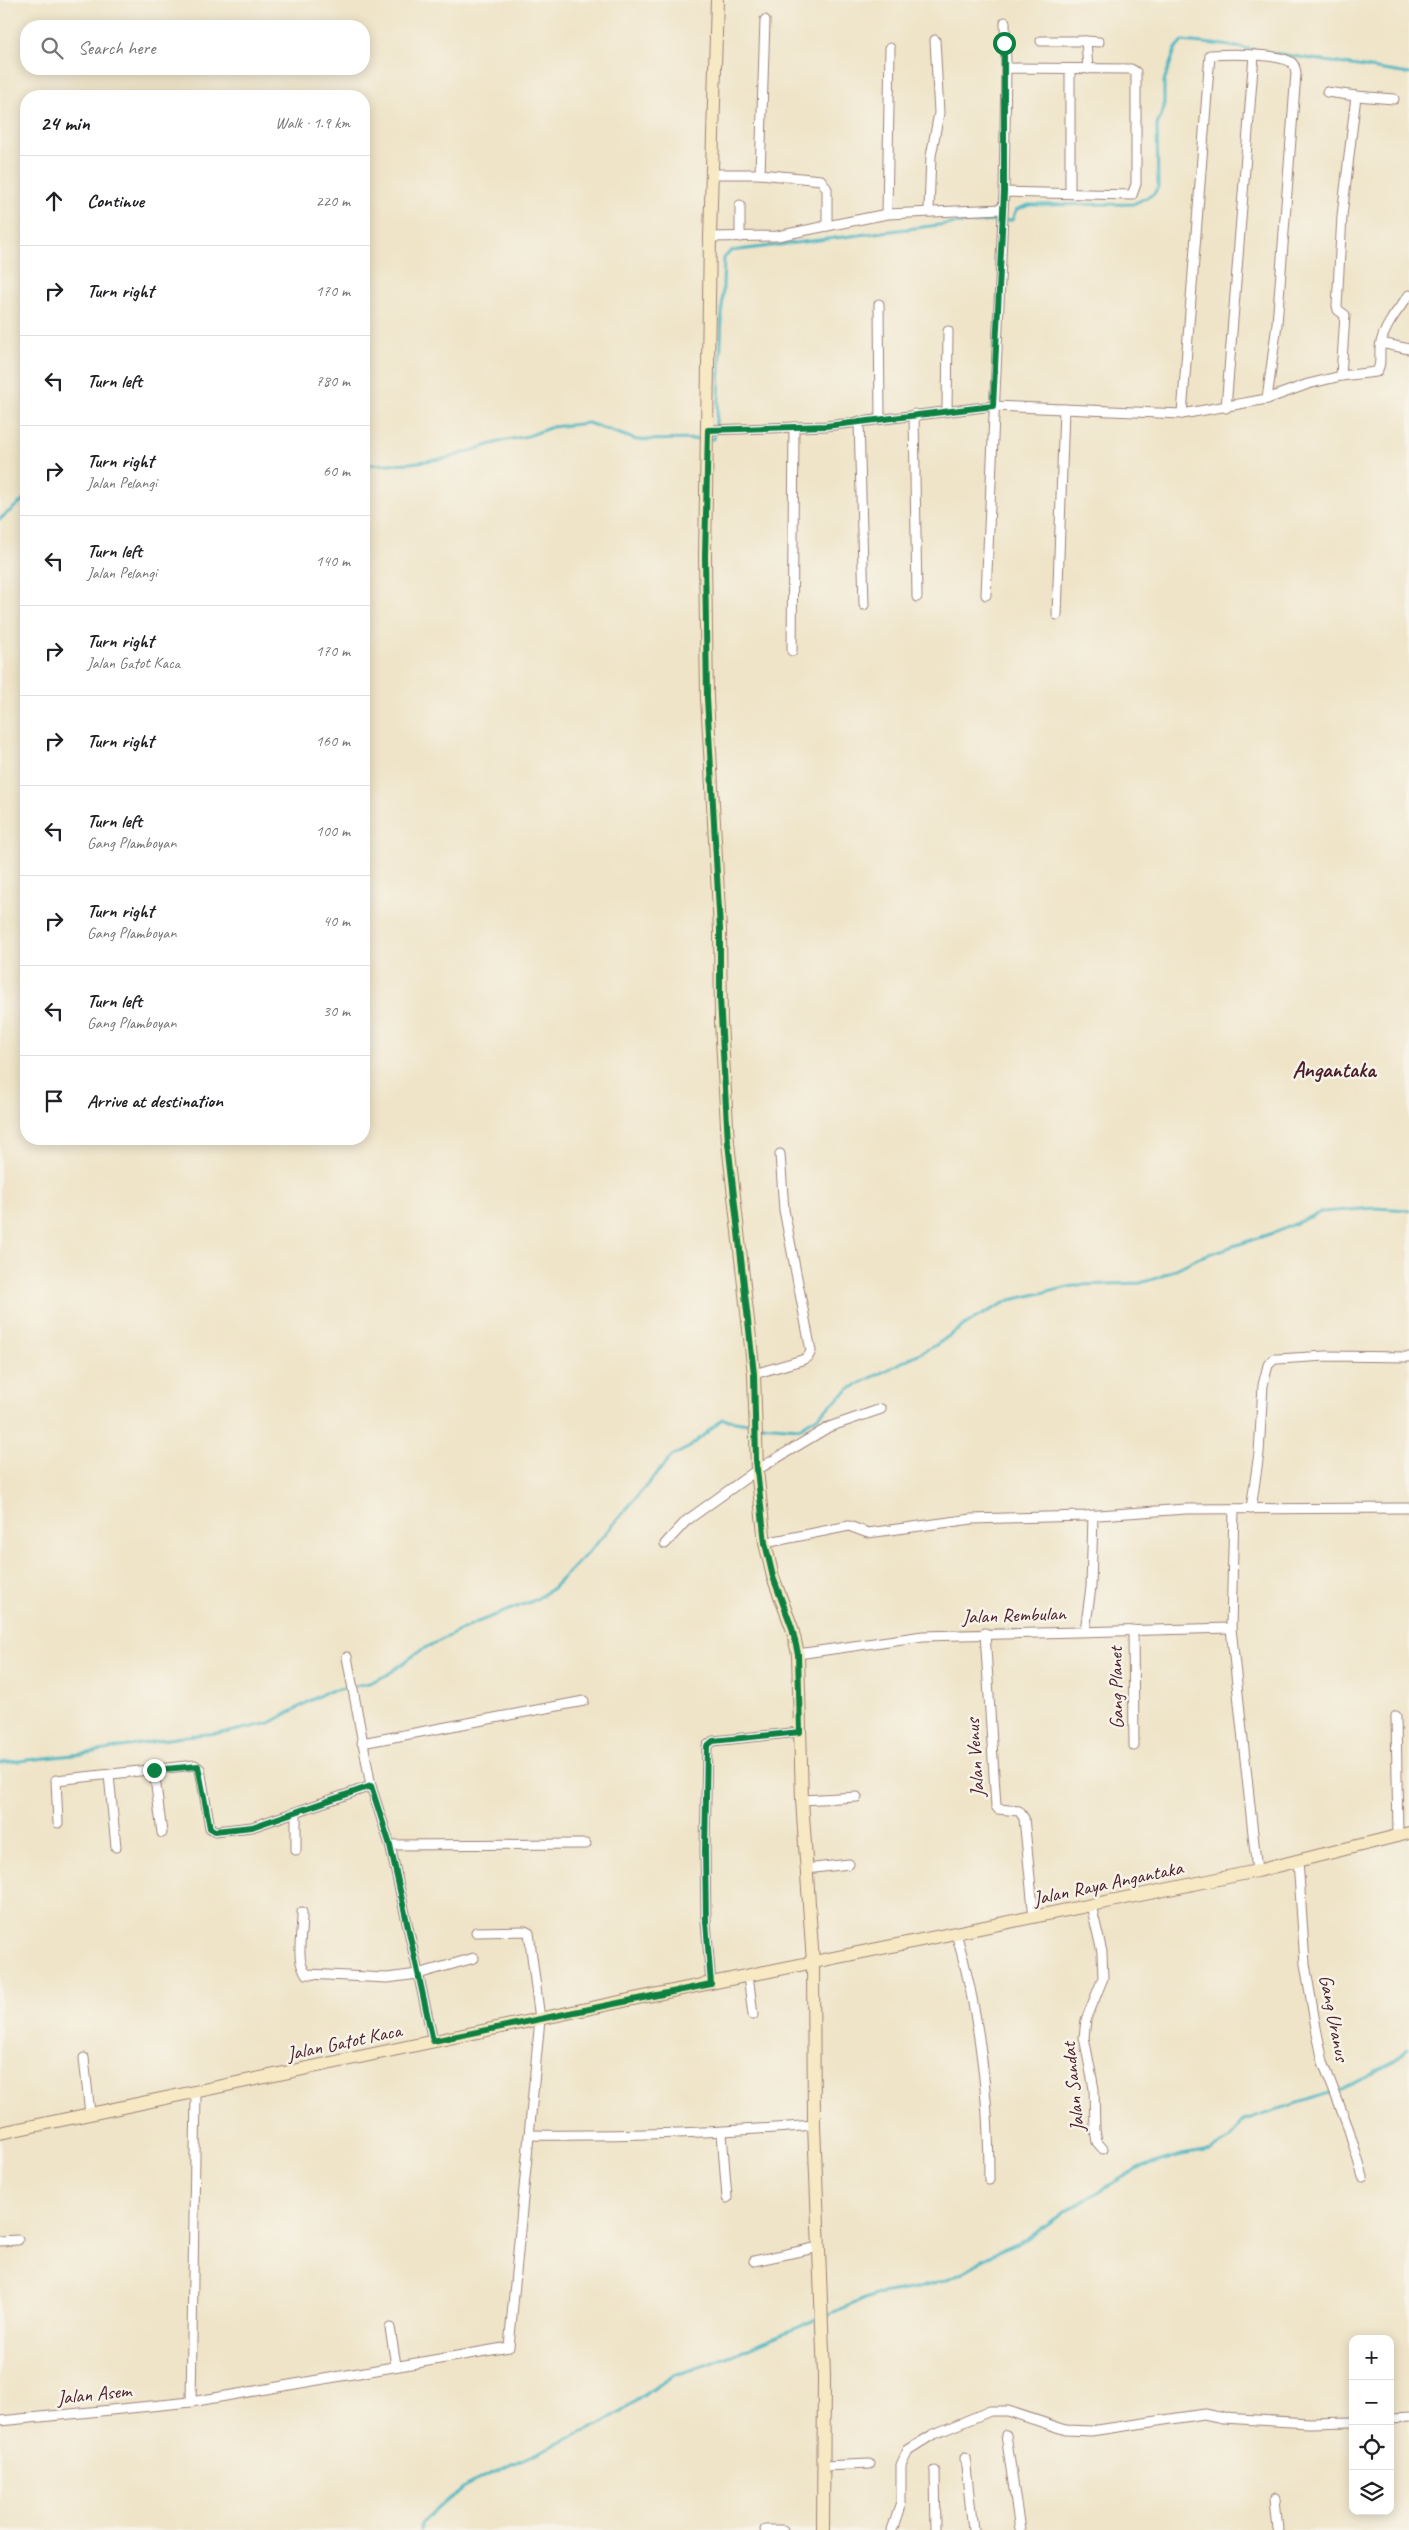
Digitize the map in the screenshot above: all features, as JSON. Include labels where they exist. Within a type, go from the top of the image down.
[{"type":"main road","points":[[718,0],[710,237],[705,556],[707,698],[720,929],[720,998],[728,1143],[754,1374],[757,1470],[765,1543],[773,1577],[792,1628],[798,1654],[802,1800],[812,1963],[814,2125],[822,2325],[823,2530]]},
{"type":"main road","name":"Jalan Raya Angantaka","points":[[812,1963],[1257,1871],[1404,1835]]},
{"type":"main road","name":"Jalan Gatot Kaca","points":[[0,2133],[812,1963]]},
{"type":"street","points":[[760,174],[765,20]]},
{"type":"street","points":[[986,595],[993,406],[1004,209],[1005,22]]},
{"type":"street","points":[[929,210],[931,156],[939,107],[935,40]]},
{"type":"street","points":[[1041,41],[1099,42]]},
{"type":"street","points":[[1086,42],[1088,69]]},
{"type":"street","points":[[887,214],[890,48]]},
{"type":"street","points":[[1226,408],[1254,55]]},
{"type":"street","points":[[1182,414],[1209,56],[1254,55],[1289,62],[1295,67],[1296,72],[1277,324],[1267,399]]},
{"type":"street","points":[[1004,192],[1128,195],[1132,194],[1136,184],[1136,72],[1131,69],[1006,68]]},
{"type":"street","points":[[1070,69],[1070,193]]},
{"type":"street","points":[[1328,92],[1394,99]]},
{"type":"street","points":[[1341,376],[1345,315],[1336,308],[1342,216],[1356,96]]},
{"type":"street","points":[[712,174],[760,174],[823,181],[827,198],[827,226]]},
{"type":"street","points":[[740,205],[740,237]]},
{"type":"street","points":[[710,237],[777,236],[887,214],[929,210],[1004,209]]},
{"type":"street","points":[[708,430],[794,427],[993,406],[1182,414],[1226,408],[1267,399],[1308,384],[1341,376],[1377,372],[1381,343],[1388,323],[1409,295]]},
{"type":"street","points":[[879,304],[880,418]]},
{"type":"street","points":[[947,410],[948,331]]},
{"type":"street","points":[[1381,343],[1409,349]]},
{"type":"street","points":[[1057,615],[1064,409]]},
{"type":"street","points":[[914,414],[918,597]]},
{"type":"street","points":[[859,421],[864,605]]},
{"type":"street","points":[[792,652],[794,427]]},
{"type":"street","points":[[754,1374],[802,1360],[808,1356],[810,1351],[784,1210],[780,1154]]},
{"type":"street","points":[[1251,1509],[1259,1453],[1263,1385],[1267,1368],[1271,1361],[1278,1358],[1326,1356],[1409,1357]]},
{"type":"street","points":[[665,1544],[686,1521],[757,1470],[829,1427],[881,1409]]},
{"type":"street","points":[[765,1543],[852,1526],[868,1533],[972,1519],[1093,1516],[1186,1510],[1409,1508]]},
{"type":"street","points":[[1234,1510],[1232,1628],[1240,1725],[1257,1871]]},
{"type":"street","points":[[1085,1631],[1091,1586],[1093,1516]]},
{"type":"street","name":"Jalan Rembulan","points":[[798,1654],[922,1636],[1232,1628]]},
{"type":"street","name":"Gang Planet","points":[[1133,1630],[1134,1746]]},
{"type":"street","name":"Jalan Venus","points":[[985,1633],[996,1806],[998,1809],[1019,1811],[1024,1818],[1034,1918]]},
{"type":"street","points":[[347,1657],[371,1786],[390,1845],[433,2041]]},
{"type":"street","points":[[362,1743],[584,1701]]},
{"type":"street","points":[[1396,1716],[1404,1835]]},
{"type":"street","points":[[711,1984],[705,1858],[707,1746],[713,1741],[800,1732]]},
{"type":"street","points":[[58,1823],[55,1781],[198,1766],[210,1828],[215,1831],[252,1827],[371,1786]]},
{"type":"street","points":[[154,1770],[162,1833]]},
{"type":"street","points":[[109,1776],[116,1847]]},
{"type":"street","points":[[802,1800],[856,1797]]},
{"type":"street","points":[[296,1813],[296,1850]]},
{"type":"street","points":[[390,1845],[586,1844]]},
{"type":"street","name":"Gang Uranus","points":[[1298,1860],[1305,1964],[1322,2062],[1349,2130],[1363,2177]]},
{"type":"street","points":[[806,1869],[849,1864]]},
{"type":"street","name":"Jalan Sandat","points":[[1091,1905],[1102,1952],[1103,1978],[1086,2020],[1084,2037],[1094,2089],[1097,2142],[1103,2149]]},
{"type":"street","points":[[302,1912],[303,1928],[299,1955],[303,1970],[307,1974],[371,1978],[418,1974],[474,1958]]},
{"type":"street","points":[[476,1932],[525,1931],[530,1933],[540,2019],[528,2135],[619,2136],[722,2133],[814,2125]]},
{"type":"street","points":[[956,1933],[966,1966],[982,2048],[987,2096],[989,2180]]},
{"type":"street","points":[[748,1976],[753,2015]]},
{"type":"street","points":[[84,2058],[90,2114]]},
{"type":"street","points":[[191,2402],[196,2092]]},
{"type":"street","points":[[722,2133],[727,2198]]},
{"type":"street","name":"Jalan Asem","points":[[0,2421],[191,2402],[396,2365],[509,2347],[528,2135]]},
{"type":"street","points":[[0,2241],[18,2240]]},
{"type":"street","points":[[754,2261],[819,2246]]},
{"type":"street","points":[[390,2328],[396,2365]]},
{"type":"street","points":[[892,2530],[901,2503],[901,2465],[908,2450],[932,2435],[990,2411],[1000,2410],[1016,2413],[1049,2426],[1066,2430],[1091,2432],[1204,2414],[1223,2418],[1290,2422],[1349,2422]]},
{"type":"street","points":[[1394,2419],[1409,2418]]},
{"type":"street","points":[[1006,2435],[1020,2530]]},
{"type":"street","points":[[965,2458],[973,2530]]},
{"type":"street","points":[[823,2466],[870,2464]]},
{"type":"street","points":[[935,2472],[936,2530]]},
{"type":"street","points":[[1275,2499],[1278,2530]]},
{"type":"street","points":[[765,2530],[783,2530]]},
{"type":"waterway","points":[[711,439],[714,439],[719,396],[724,258],[731,251],[947,224],[1012,220],[1016,210],[1029,205],[1133,204],[1154,194],[1158,187],[1157,125],[1164,108],[1164,81],[1175,50],[1182,41],[1223,45],[1409,74]]},
{"type":"waterway","points":[[370,465],[411,463],[448,458],[502,441],[528,436],[552,427],[588,423],[637,440],[704,439]]},
{"type":"waterway","points":[[0,519],[20,503]]},
{"type":"waterway","points":[[760,1425],[799,1428],[817,1417],[849,1389],[936,1345],[972,1320],[1010,1300],[1078,1285],[1140,1283],[1160,1277],[1200,1257],[1279,1231],[1321,1212],[1376,1208],[1409,1210]]},
{"type":"waterway","points":[[0,1763],[82,1754],[186,1736],[229,1732],[270,1723],[326,1692],[369,1683],[387,1675],[421,1650],[475,1623],[535,1600],[553,1588],[598,1542],[672,1456],[690,1447],[722,1419],[754,1424]]},
{"type":"waterway","points":[[826,2315],[875,2295],[916,2288],[963,2272],[1002,2249],[1027,2239],[1063,2213],[1138,2168],[1181,2155],[1211,2150],[1230,2139],[1243,2120],[1339,2090],[1369,2076],[1395,2060],[1409,2047]]},
{"type":"waterway","points":[[420,2530],[420,2524],[444,2502],[471,2483],[603,2423],[674,2375],[712,2363],[818,2319]]},
{"type":"district","name":"Angantaka","points":[[1334,1070]]},
{"type":"route","points":[[154,1770],[198,1766],[210,1828],[215,1831],[252,1827],[371,1786],[390,1845],[433,2041],[711,1984],[706,1922],[707,1746],[713,1741],[800,1732],[798,1654],[792,1628],[773,1577],[765,1543],[756,1460],[754,1374],[728,1143],[720,998],[720,929],[707,698],[705,556],[708,430],[826,426],[880,418],[993,406],[1004,192],[1006,68],[1004,43]]}]
